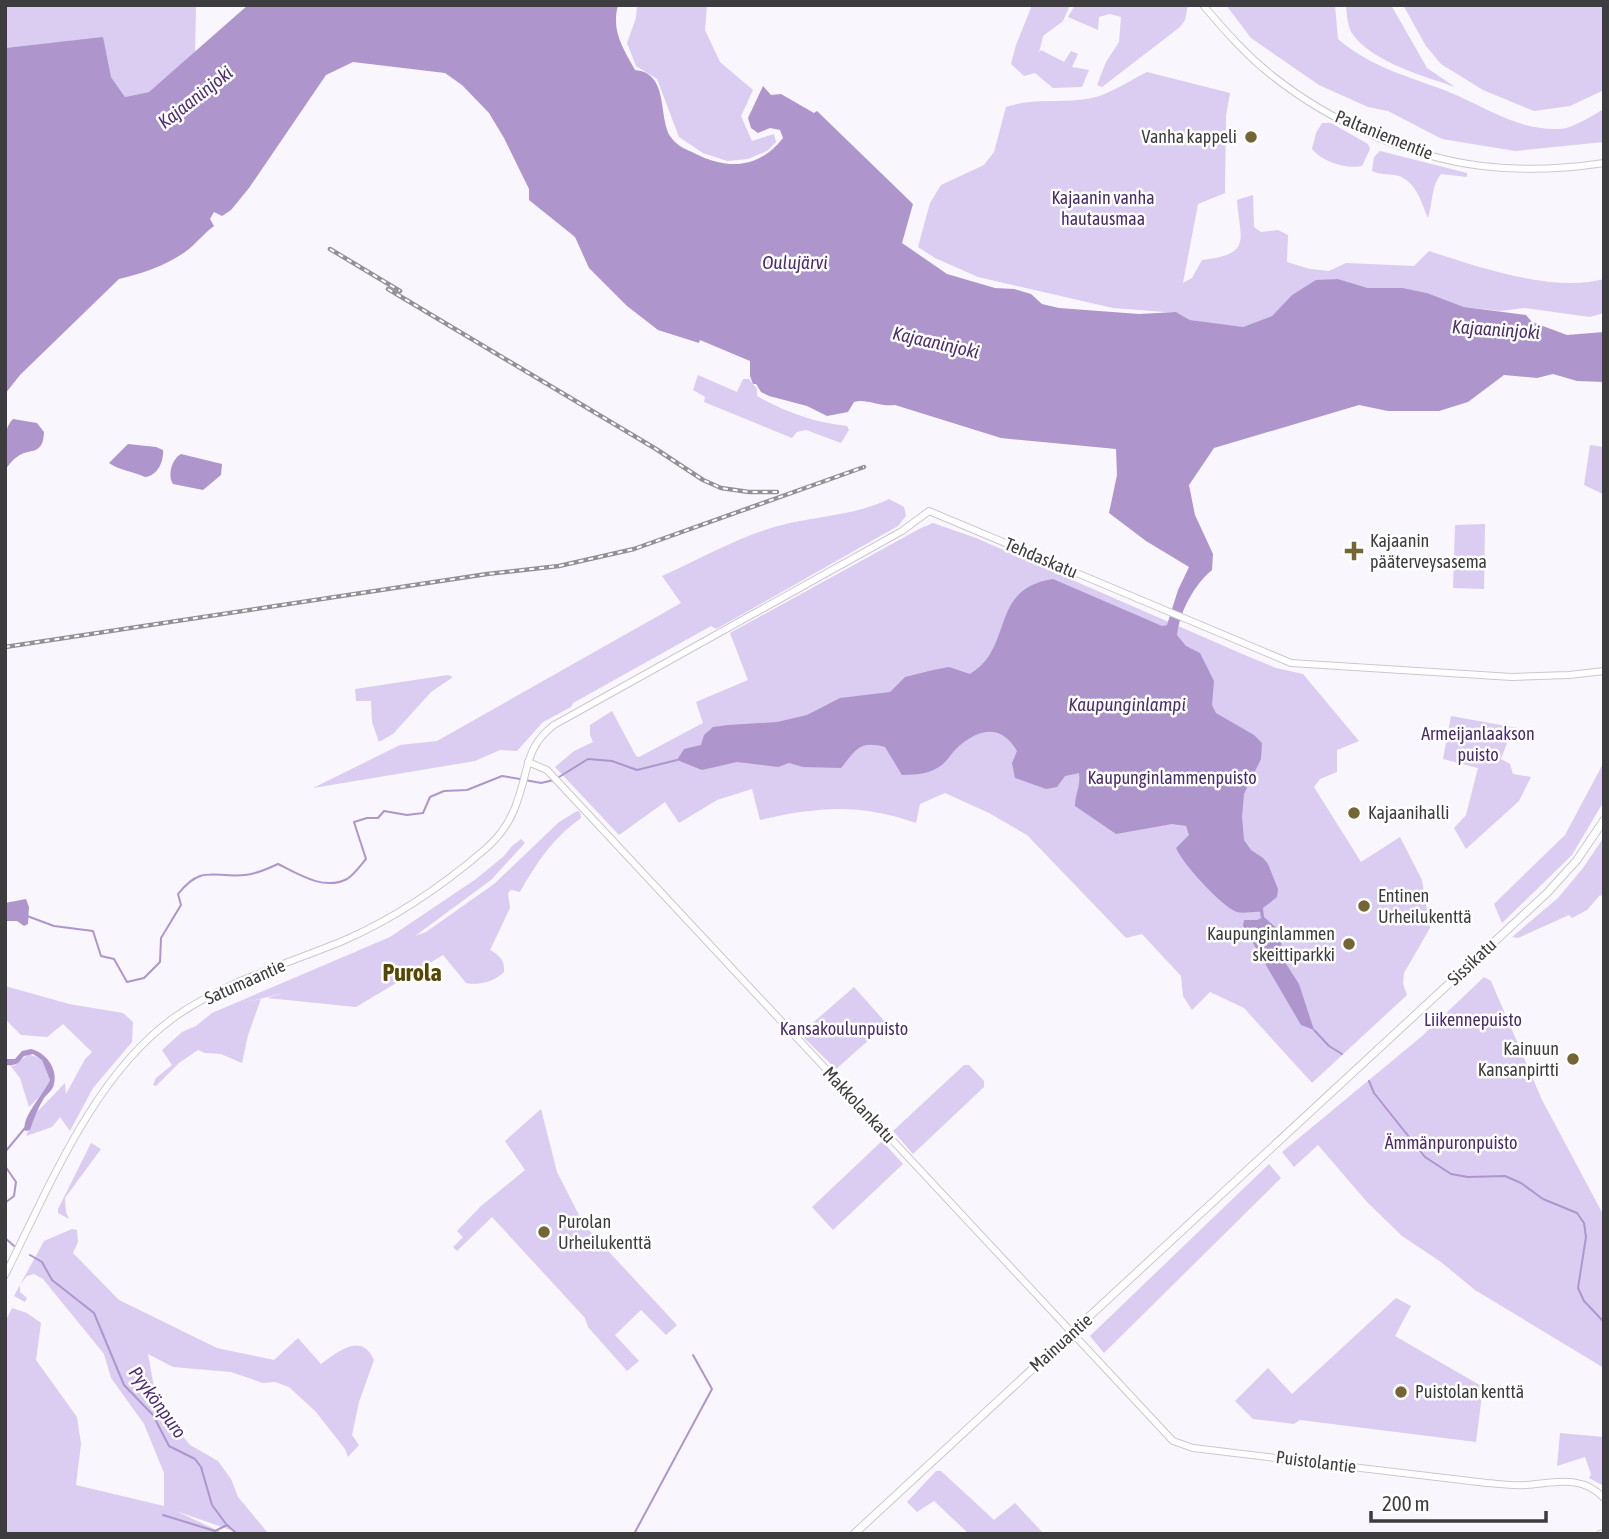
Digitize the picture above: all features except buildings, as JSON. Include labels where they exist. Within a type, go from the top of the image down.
[{"type":"main road","name":"Sissikatu","points":[[1268,1152],[1563,877],[1604,820]]},
{"type":"main road","name":"Mainuantie","points":[[854,1534],[1268,1152]]},
{"type":"street","name":"Paltaniementie","points":[[1203,5],[1236,43],[1275,77],[1321,108],[1377,136],[1441,158],[1481,166],[1548,169],[1604,163]]},
{"type":"street","name":"Tehdaskatu","points":[[534,747],[540,736],[554,725],[902,531],[929,511],[1291,663],[1512,677],[1604,671]]},
{"type":"street","name":"Satumaantie","points":[[5,1275],[100,1095],[136,1050],[172,1019],[212,995],[372,928],[406,908],[484,850],[500,835],[519,799],[534,747]]},
{"type":"street","name":"Makkolankatu","points":[[528,762],[547,770],[1071,1332]]},
{"type":"street","name":"Puistolantie","points":[[1071,1332],[1169,1437],[1181,1446],[1503,1484],[1528,1485],[1568,1480],[1590,1488],[1604,1498]]},
{"type":"green space","points":[[5,5],[196,5],[195,53],[149,92],[125,97],[111,77],[52,43],[5,48]]},
{"type":"green space","points":[[637,5],[707,5],[705,30],[720,62],[753,90],[741,116],[752,141],[774,134],[776,142],[767,151],[748,159],[727,161],[703,153],[679,137],[657,79],[636,66],[627,43],[636,18]]},
{"type":"green space","points":[[1032,5],[1070,5],[1063,21],[1043,36],[1039,53],[1041,50],[1064,62],[1071,51],[1078,54],[1072,67],[1089,70],[1082,87],[1053,88],[1035,73],[1024,76],[1011,64]]},
{"type":"green space","points":[[1075,5],[1188,5],[1185,20],[1180,27],[1102,87],[1097,85],[1106,62],[1119,42],[1121,17],[1110,14],[1099,17],[1098,30],[1068,17]]},
{"type":"green space","points":[[1226,5],[1335,5],[1338,39],[1377,64],[1449,92],[1503,117],[1545,129],[1565,128],[1604,109],[1604,142],[1515,151],[1442,139],[1388,111],[1368,107],[1319,85],[1251,38]]},
{"type":"green space","points":[[1346,5],[1391,5],[1427,68],[1455,87],[1401,68],[1374,54],[1350,29]]},
{"type":"green space","points":[[1403,5],[1604,5],[1604,90],[1570,106],[1534,111],[1483,90],[1441,64],[1426,46]]},
{"type":"green space","name":"Kajaanin vanha hautausmaa","points":[[1147,72],[1230,93],[1226,116],[1225,193],[1198,204],[1183,283],[1192,278],[1202,260],[1229,254],[1236,249],[1241,235],[1237,200],[1253,195],[1254,227],[1261,232],[1278,230],[1288,235],[1287,262],[1329,271],[1346,263],[1414,266],[1429,251],[1493,271],[1539,281],[1562,283],[1604,279],[1604,313],[1590,317],[1525,308],[1500,311],[1464,307],[1427,293],[1403,288],[1368,288],[1338,279],[1316,281],[1292,295],[1272,316],[1243,327],[1232,327],[1190,320],[1178,313],[1113,308],[978,277],[935,258],[918,247],[930,203],[941,185],[984,165],[994,152],[1006,107],[1027,102],[1092,98],[1112,91]]},
{"type":"green space","points":[[1322,123],[1331,123],[1368,144],[1370,149],[1362,166],[1335,163],[1322,158],[1312,149]]},
{"type":"green space","points":[[1380,151],[1467,173],[1467,177],[1441,174],[1434,189],[1428,218],[1410,183],[1399,176],[1372,171],[1374,157]]},
{"type":"green space","points":[[698,375],[737,392],[743,379],[749,379],[757,389],[757,396],[768,402],[812,419],[847,426],[849,430],[841,443],[806,430],[797,432],[792,438],[704,402],[705,397],[693,390]]},
{"type":"green space","points":[[1590,445],[1604,447],[1603,494],[1584,485]]},
{"type":"green space","points":[[889,499],[904,507],[906,516],[898,526],[716,629],[711,626],[573,703],[571,707],[543,722],[517,751],[500,750],[475,761],[313,788],[400,745],[437,741],[681,603],[662,576],[763,531],[862,509]]},
{"type":"green space","name":"Kaupunginlammenpuisto","points":[[933,523],[976,538],[1276,668],[1303,674],[1359,741],[1337,750],[1337,772],[1320,779],[1314,787],[1361,862],[1400,837],[1422,880],[1430,928],[1404,973],[1403,984],[1407,995],[1312,1083],[1244,1008],[1210,992],[1192,1010],[1183,996],[1181,976],[1142,934],[1126,938],[1027,835],[989,813],[945,793],[920,804],[916,823],[875,812],[838,809],[801,812],[760,820],[752,789],[717,800],[679,823],[665,802],[619,835],[555,767],[574,751],[593,742],[590,725],[612,711],[639,757],[703,723],[696,702],[748,680],[730,633]]},
{"type":"green space","points":[[1485,524],[1484,589],[1453,588],[1455,525]]},
{"type":"green space","points":[[448,675],[453,677],[431,692],[393,734],[379,742],[372,722],[371,701],[356,701],[355,689]]},
{"type":"green space","name":"Armeijanlaakson puisto","points":[[1451,716],[1529,730],[1531,737],[1510,735],[1501,759],[1510,764],[1513,774],[1531,777],[1519,801],[1466,849],[1454,828],[1466,815],[1478,768],[1443,759]]},
{"type":"green space","points":[[1604,762],[1604,801],[1572,855],[1502,923],[1494,904],[1565,835]]},
{"type":"green space","points":[[577,811],[580,812],[581,818],[546,851],[520,892],[511,890],[508,893],[510,908],[490,950],[499,956],[504,964],[504,972],[496,978],[481,983],[466,983],[443,955],[356,1007],[267,998],[284,993],[242,1003],[261,999],[248,1035],[242,1063],[221,1054],[198,1050],[179,1063],[156,1086],[153,1085],[156,1078],[172,1065],[162,1050],[182,1032],[196,1026],[212,1013],[390,937],[476,879],[521,839],[525,843],[491,880],[415,936],[426,932],[494,884],[559,822]]},
{"type":"green space","points":[[1604,837],[1604,897],[1600,895],[1587,910],[1572,918],[1569,915],[1518,938],[1512,937],[1558,898]]},
{"type":"green space","name":"Ämmänpuronpuisto","points":[[1484,977],[1491,981],[1542,1100],[1604,1216],[1604,1368],[1475,1290],[1441,1262],[1402,1236],[1367,1202],[1318,1145],[1294,1167],[1282,1152],[1421,1037]]},
{"type":"green space","points":[[5,986],[69,1004],[123,1013],[133,1022],[132,1042],[93,1088],[70,1131],[60,1117],[52,1127],[26,1136],[36,1113],[65,1083],[66,1094],[85,1059],[92,1052],[63,1024],[47,1037],[21,1035],[5,1019]]},
{"type":"green space","name":"Kansakoulunpuisto","points":[[854,987],[887,1024],[836,1069],[800,1034]]},
{"type":"green space","points":[[28,1054],[42,1059],[50,1080],[46,1090],[29,1107],[20,1078],[10,1065],[14,1066]]},
{"type":"green space","points":[[964,1065],[969,1065],[984,1081],[984,1087],[913,1154],[893,1131]]},
{"type":"green space","points":[[541,1109],[557,1172],[584,1225],[677,1325],[666,1335],[641,1310],[615,1335],[639,1361],[627,1371],[588,1327],[585,1318],[492,1217],[457,1251],[453,1247],[463,1237],[457,1231],[481,1206],[525,1170],[505,1141]]},
{"type":"green space","points":[[882,1141],[903,1164],[833,1230],[812,1207]]},
{"type":"green space","points":[[91,1143],[101,1149],[65,1198],[69,1219],[58,1213],[58,1209]]},
{"type":"green space","points":[[1269,1164],[1281,1178],[1104,1353],[1090,1336]]},
{"type":"green space","points":[[72,1229],[77,1230],[78,1242],[73,1253],[119,1300],[217,1348],[274,1360],[298,1338],[321,1364],[341,1350],[362,1347],[369,1351],[374,1360],[359,1402],[352,1435],[359,1445],[348,1457],[345,1449],[316,1412],[289,1387],[275,1382],[263,1383],[231,1372],[173,1367],[148,1354],[153,1382],[166,1416],[190,1445],[218,1461],[231,1479],[238,1497],[268,1533],[242,1534],[176,1511],[225,1534],[5,1534],[5,1322],[12,1308],[27,1313],[41,1323],[36,1360],[77,1417],[81,1444],[76,1485],[164,1506],[164,1473],[144,1424],[111,1378],[104,1354],[43,1279],[34,1274],[27,1276],[20,1285],[44,1241]]},
{"type":"green space","points":[[20,1285],[20,1292],[27,1298],[25,1302],[14,1296]]},
{"type":"green space","points":[[1396,1298],[1411,1306],[1395,1336],[1483,1387],[1476,1442],[1300,1420],[1294,1424],[1253,1419],[1235,1401],[1268,1368],[1292,1394]]},
{"type":"green space","points":[[1560,1433],[1604,1437],[1604,1486],[1589,1478],[1591,1474],[1585,1457],[1557,1466]]},
{"type":"green space","points":[[936,1471],[941,1471],[994,1520],[1015,1503],[1044,1534],[969,1534],[934,1501],[917,1512],[907,1502]]},
{"type":"water","name":"Oulujärvi","points":[[248,5],[618,5],[616,23],[623,47],[635,70],[646,73],[658,87],[666,127],[672,139],[680,146],[705,158],[729,164],[752,161],[773,149],[783,138],[780,130],[770,128],[758,133],[751,128],[748,118],[763,86],[771,95],[781,94],[814,113],[817,111],[913,204],[902,243],[947,274],[995,288],[1014,289],[1031,294],[1042,304],[1059,308],[1139,314],[1176,312],[1190,320],[1243,327],[1272,316],[1292,295],[1316,280],[1338,279],[1368,288],[1403,288],[1427,293],[1464,307],[1526,315],[1532,322],[1567,335],[1604,332],[1604,382],[1577,381],[1553,374],[1537,378],[1504,375],[1468,402],[1439,411],[1388,411],[1359,405],[1214,448],[1189,485],[1195,515],[1213,554],[1212,570],[1199,583],[1189,599],[1177,635],[1186,646],[1200,653],[1214,681],[1212,705],[1216,713],[1254,735],[1262,743],[1261,759],[1244,794],[1244,840],[1251,850],[1268,864],[1278,889],[1277,897],[1263,908],[1264,917],[1280,931],[1283,959],[1299,984],[1314,1030],[1301,1025],[1243,926],[1244,920],[1261,918],[1260,912],[1240,913],[1230,908],[1203,884],[1180,855],[1176,848],[1189,835],[1186,826],[1172,824],[1116,834],[1075,806],[1079,773],[1065,776],[1057,787],[1046,789],[1015,778],[1012,763],[1017,751],[1011,742],[997,733],[974,736],[958,747],[939,767],[917,774],[902,775],[885,747],[876,745],[859,748],[841,768],[803,767],[789,763],[778,767],[737,762],[702,770],[677,760],[684,749],[701,745],[704,735],[713,727],[777,722],[807,715],[840,698],[890,692],[905,677],[933,670],[949,667],[970,674],[984,663],[993,649],[1010,606],[1019,594],[1033,585],[1053,579],[1162,626],[1167,625],[1178,590],[1189,567],[1146,541],[1109,513],[1117,475],[1116,449],[1001,438],[895,405],[863,401],[854,402],[848,412],[827,416],[807,406],[761,392],[750,376],[750,361],[700,340],[699,343],[658,330],[627,306],[589,268],[575,237],[529,200],[529,189],[489,113],[462,85],[445,73],[353,62],[326,75],[231,210],[222,216],[214,212],[210,219],[214,226],[178,257],[119,279],[20,375],[5,394],[5,48],[103,37],[111,77],[125,97],[149,92]]},
{"type":"water","points":[[13,419],[37,423],[44,432],[43,440],[38,448],[17,457],[5,470],[5,436]]},
{"type":"water","points":[[128,444],[163,450],[161,464],[156,471],[145,477],[109,463]]},
{"type":"water","points":[[181,454],[222,464],[221,475],[203,490],[173,484],[171,468]]},
{"type":"water","points":[[26,899],[29,907],[28,924],[24,926],[17,921],[5,921],[5,903]]},
{"type":"water","points":[[31,1049],[41,1053],[49,1062],[55,1078],[53,1088],[44,1098],[30,1130],[25,1131],[26,1119],[50,1080],[42,1060],[33,1054],[24,1056],[14,1065],[5,1065],[5,1059],[15,1059],[22,1051]]},
{"type":"waterway","name":"Pyykönpuro","points":[[559,777],[588,759],[612,761],[637,770],[677,760]]},
{"type":"waterway","name":"Pyykönpuro","points":[[27,916],[54,926],[93,931],[101,956],[114,959],[127,982],[144,978],[160,962],[161,938],[181,905],[178,894],[194,879],[208,874],[249,874],[278,864],[311,880],[338,882],[350,877],[366,859],[354,822],[378,818],[384,811],[407,815],[423,813],[430,797],[444,791],[467,790],[502,776],[520,779]]},
{"type":"waterway","name":"Pyykönpuro","points":[[525,780],[541,783],[554,780]]},
{"type":"waterway","points":[[1314,1030],[1329,1046],[1342,1054]]},
{"type":"waterway","points":[[1369,1081],[1374,1093],[1425,1157],[1451,1174],[1468,1177],[1505,1176],[1521,1183],[1543,1199],[1577,1213],[1584,1223],[1586,1237],[1578,1288],[1584,1301],[1604,1322]]},
{"type":"waterway","name":"Pyykönpuro","points":[[5,1152],[25,1128]]},
{"type":"waterway","name":"Pyykönpuro","points":[[5,1166],[16,1182],[14,1196],[5,1203]]},
{"type":"waterway","name":"Pyykönpuro","points":[[5,1238],[14,1246]]},
{"type":"waterway","name":"Pyykönpuro","points":[[30,1255],[42,1262],[52,1280],[94,1313],[124,1385],[153,1415],[169,1446],[195,1459],[201,1467],[212,1505],[237,1534]]},
{"type":"waterway","points":[[634,1534],[712,1389],[693,1355]]},
{"type":"waterway","points":[[163,1515],[215,1531],[227,1525]]},
{"type":"railway","points":[[330,249],[400,291]]},
{"type":"railway","points":[[388,289],[656,449],[703,480],[721,488],[777,492]]},
{"type":"railway","points":[[5,647],[487,574],[559,566],[634,549],[864,467]]},
{"type":"place","name":"Vanha kappeli","points":[[1251,137]]},
{"type":"place","name":"Kajaanin pääterveysasema","points":[[1354,551]]},
{"type":"place","name":"Kajaanihalli","points":[[1354,813]]},
{"type":"place","name":"Entinen Urheilukenttä","points":[[1364,906]]},
{"type":"place","name":"Kaupunginlammen skeittiparkki","points":[[1349,944]]},
{"type":"place","name":"Kainuun Kansanpirtti","points":[[1573,1059]]},
{"type":"place","name":"Purolan Urheilukenttä","points":[[544,1232]]},
{"type":"place","name":"Puistolan kenttä","points":[[1401,1392]]},
{"type":"district","name":"Purola","points":[[412,973]]},
{"type":"water label","name":"Kajaaninjoki","points":[[195,97]]},
{"type":"water label","name":"Kajaaninjoki","points":[[1496,329]]},
{"type":"water label","name":"Kajaaninjoki","points":[[936,342]]},
{"type":"water label","name":"Kaupunginlampi","points":[[1127,704]]},
{"type":"park label","name":"Liikennepuisto","points":[[1473,1020]]}]
